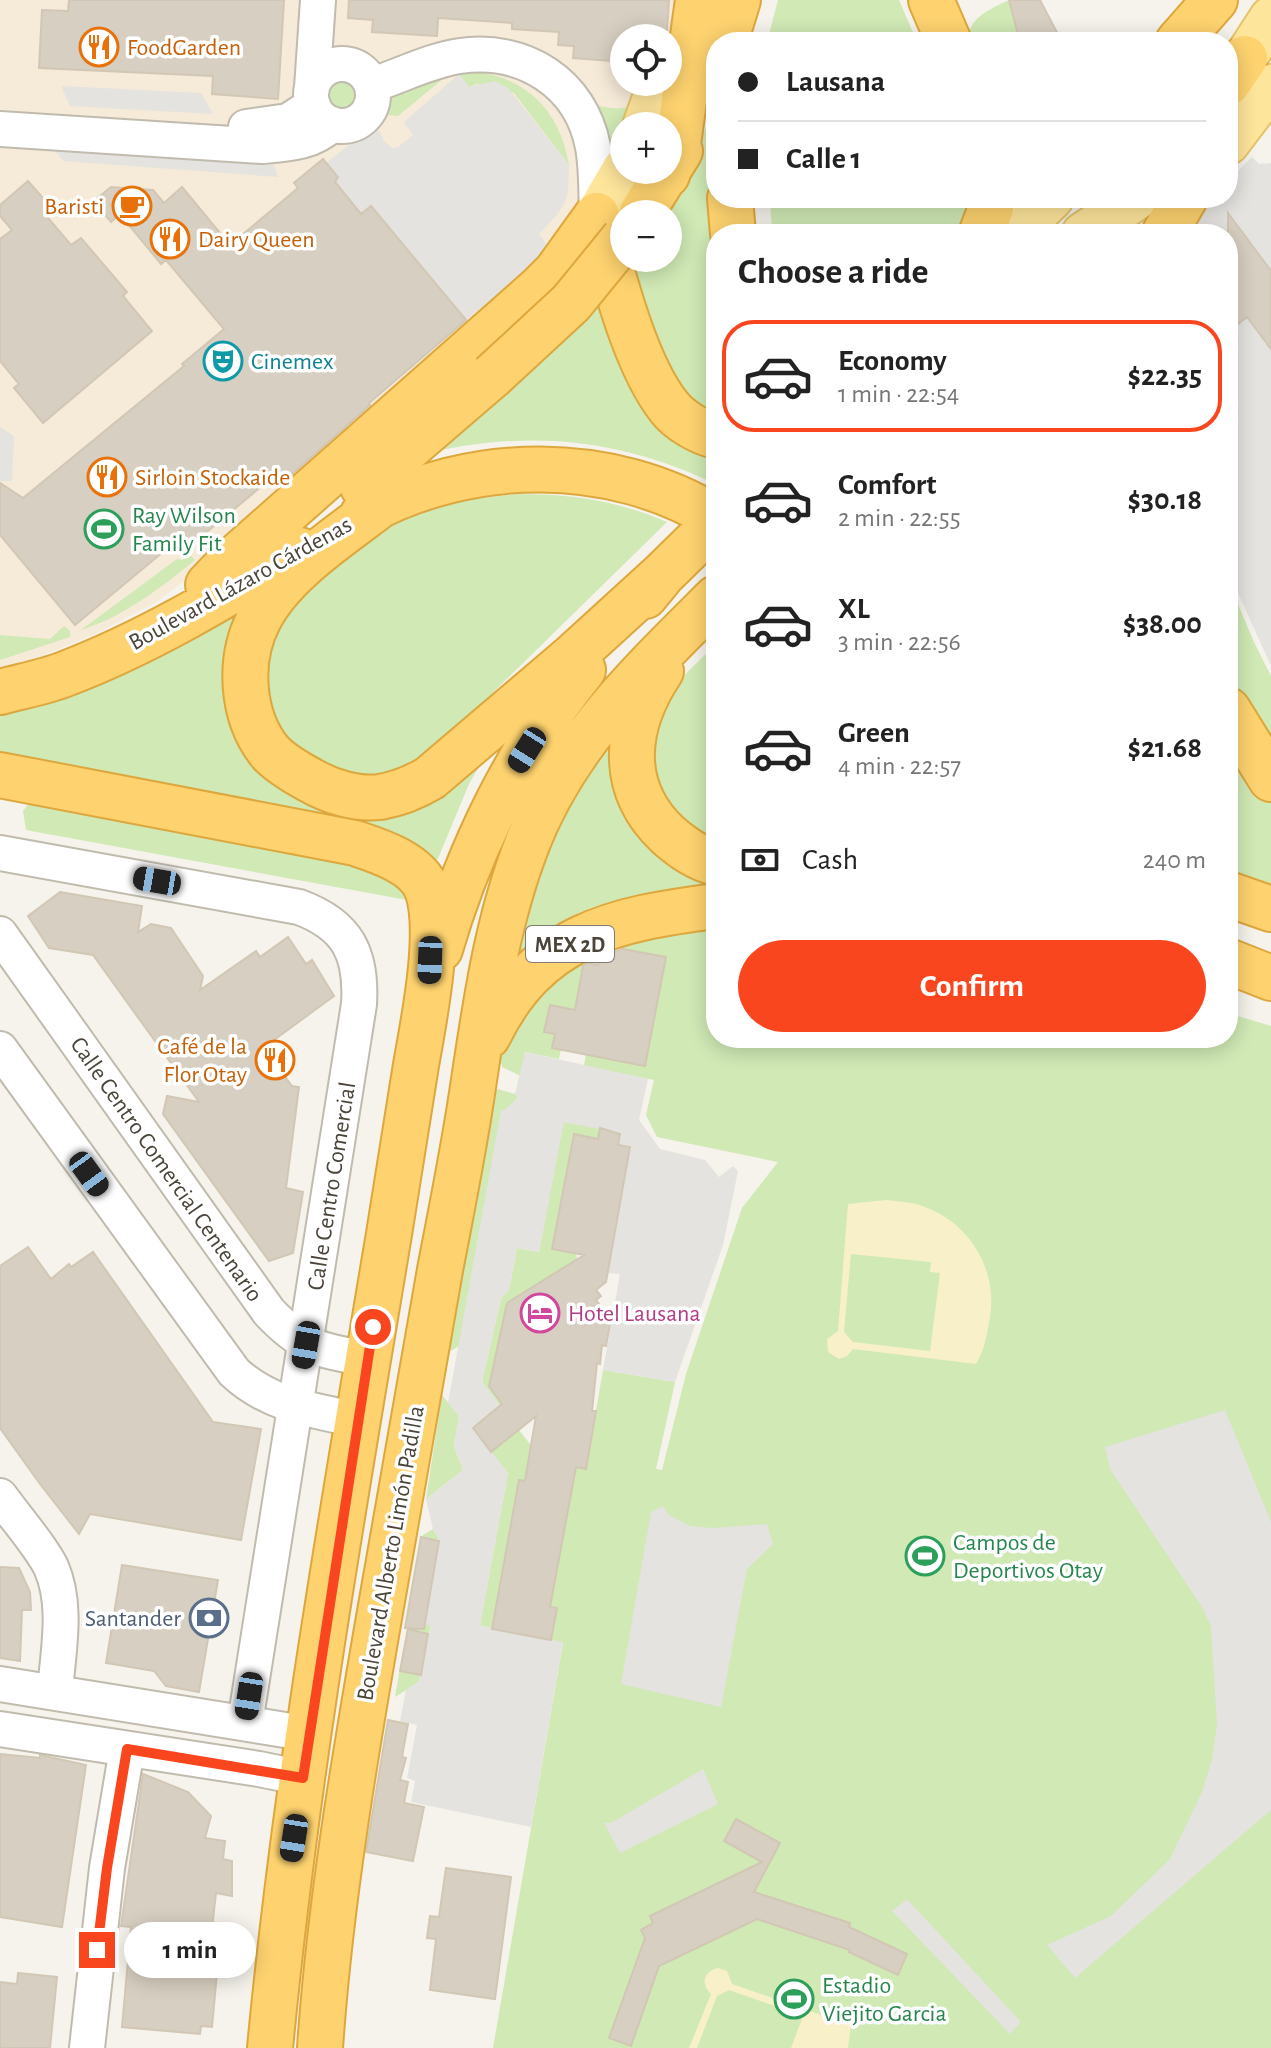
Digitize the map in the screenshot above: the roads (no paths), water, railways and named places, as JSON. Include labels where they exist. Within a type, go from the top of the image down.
[{"type":"highway","points":[[682,115],[698,0]]},
{"type":"highway","points":[[728,32],[738,0]]},
{"type":"highway","points":[[749,32],[755,0]]},
{"type":"highway","points":[[931,0],[945,32]]},
{"type":"highway","points":[[1187,32],[1215,0]]},
{"type":"highway","points":[[682,148],[706,91]]},
{"type":"highway","points":[[253,578],[492,376],[571,303],[610,227]]},
{"type":"highway","points":[[164,630],[226,566],[610,227]]},
{"type":"highway","points":[[620,272],[635,337],[652,382],[670,409],[689,424],[706,432]]},
{"type":"highway","points":[[706,515],[656,489],[572,471],[471,473],[425,485],[387,500],[284,584],[259,618],[246,651],[249,707],[257,730],[271,753],[323,788],[378,797],[411,788],[430,778],[572,657],[706,530]]},
{"type":"highway","name":"Boulevard Lázaro Cárdenas","points":[[10,687],[63,675],[164,630],[387,500]]},
{"type":"highway","points":[[429,986],[461,886],[512,775],[576,679],[663,574]]},
{"type":"highway","name":"Boulevard Alberto Limón Padilla","points":[[320,2048],[341,1852],[361,1718],[491,969],[508,904],[526,847],[545,806],[601,718],[623,691],[706,610]]},
{"type":"highway","points":[[706,613],[646,693],[636,720],[631,749],[634,779],[642,805],[686,849],[706,860]]},
{"type":"highway","points":[[1238,726],[1271,779]]},
{"type":"highway","points":[[0,775],[355,843],[381,852],[406,865],[426,886],[431,907],[429,986]]},
{"type":"highway","points":[[1238,897],[1271,909]]},
{"type":"highway","name":"MEX 2D","points":[[476,1060],[498,1015],[523,980],[553,954],[589,934],[626,920],[706,908]]},
{"type":"highway","points":[[1238,965],[1271,978]]},
{"type":"highway","name":"Boulevard Alberto Limón Padilla","points":[[270,2048],[284,1901],[429,986]]},
{"type":"highway","points":[[1238,988],[1271,996]]},
{"type":"main road","points":[[675,24],[681,0]]},
{"type":"main road","points":[[1205,32],[1226,0]]},
{"type":"main road","points":[[1238,98],[1243,76],[1271,18]]},
{"type":"main road","points":[[1025,224],[1041,208]]},
{"type":"main road","points":[[1091,224],[1106,208]]},
{"type":"main road","points":[[1097,224],[1121,208]]},
{"type":"street","points":[[0,129],[262,146],[291,144],[321,135],[318,0]]},
{"type":"street","points":[[372,85],[457,57],[481,55],[528,62],[549,74],[570,95],[588,128],[610,227]]},
{"type":"street","points":[[0,114],[252,127],[288,121],[342,63],[361,69],[372,85],[373,103],[363,118],[348,125],[321,86]]},
{"type":"street","name":"Calle Centro Comercial","points":[[0,853],[299,907],[330,922],[344,936],[355,956],[361,977],[245,1723]]},
{"type":"street","name":"Calle Centro Comercial Centenario","points":[[0,934],[255,1294],[281,1325],[306,1345],[368,1359]]},
{"type":"street","points":[[0,1049],[234,1372],[260,1393],[296,1407],[358,1420]]},
{"type":"street","points":[[0,1496],[51,1568],[59,1599],[55,1691]]},
{"type":"street","points":[[0,1684],[310,1734]]},
{"type":"street","points":[[0,1729],[303,1778]]},
{"type":"street","points":[[87,2048],[107,1868],[127,1749]]},
{"type":"place","name":"FoodGarden","points":[[99,47]]},
{"type":"place","name":"Baristi","points":[[132,206]]},
{"type":"place","name":"Dairy Queen","points":[[170,239]]},
{"type":"place","name":"Cinemex","points":[[223,361]]},
{"type":"place","name":"Sirloin Stockaide","points":[[107,477]]},
{"type":"place","name":"Ray Wilson Family Fit","points":[[104,529]]},
{"type":"place","name":"Café de la Flor Otay","points":[[275,1060]]},
{"type":"place","name":"Hotel Lausana","points":[[540,1313]]},
{"type":"place","name":"Campos de Deportivos Otay","points":[[925,1556]]},
{"type":"place","name":"Santander","points":[[209,1618]]},
{"type":"place","name":"Estadio Viejito Garcia","points":[[794,1999]]}]
